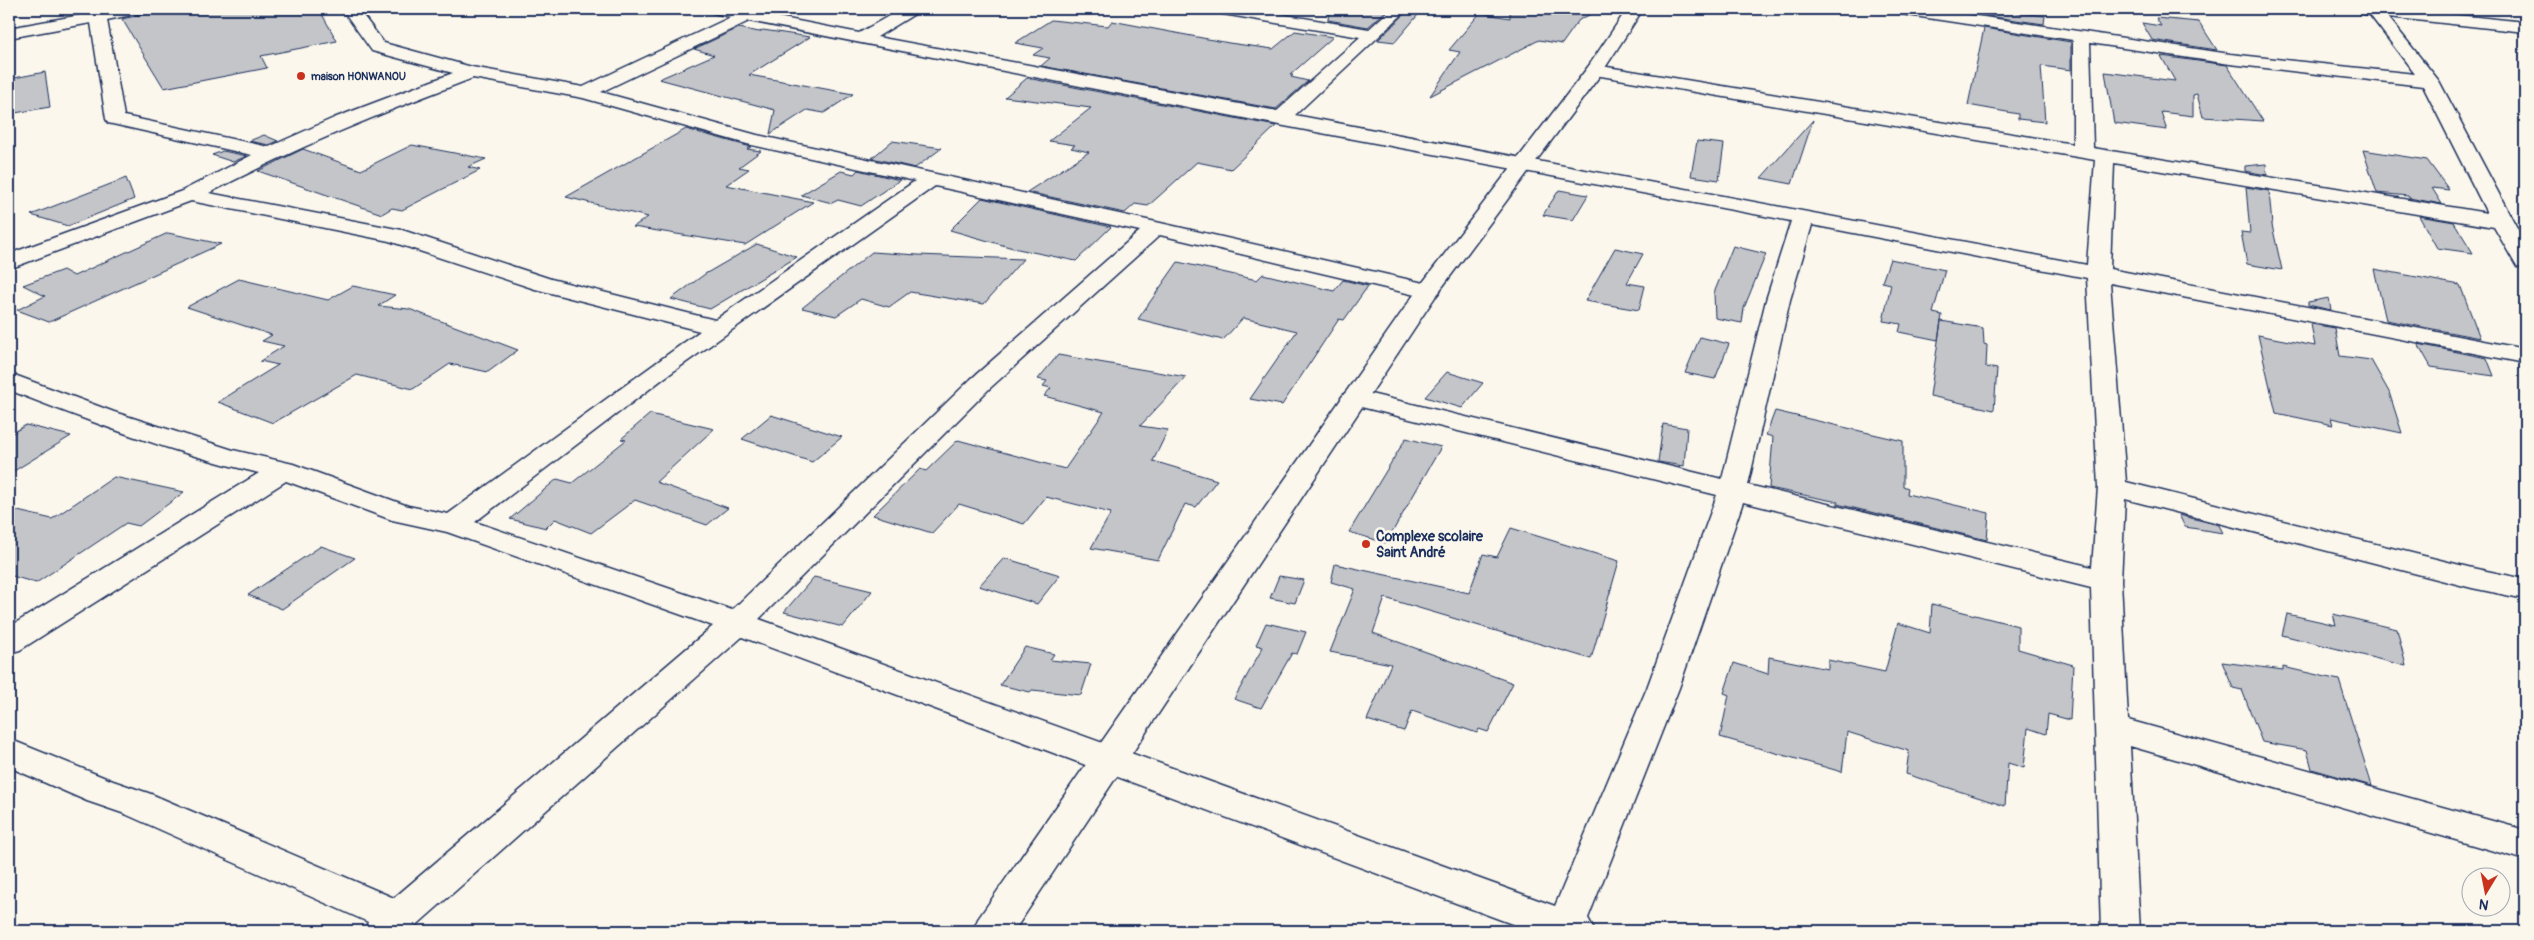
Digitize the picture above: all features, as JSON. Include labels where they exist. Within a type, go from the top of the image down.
[{"type":"street","points":[[9,32],[139,9]]},
{"type":"street","points":[[350,9],[378,47],[471,72],[585,93],[754,140],[932,178],[1428,290]]},
{"type":"street","points":[[715,9],[1279,119],[1523,163],[2098,276],[2525,356]]},
{"type":"street","points":[[862,39],[912,9]]},
{"type":"street","points":[[1223,9],[1372,34]]},
{"type":"street","points":[[1279,119],[1400,9]]},
{"type":"street","points":[[992,931],[1112,759],[1428,290],[1595,70],[1636,9]]},
{"type":"street","points":[[1901,9],[2230,59],[2430,81]]},
{"type":"street","points":[[2367,10],[2525,27]]},
{"type":"street","points":[[2367,10],[2430,81],[2502,222],[2525,262]]},
{"type":"street","points":[[98,16],[115,118],[162,131],[271,153]]},
{"type":"street","points":[[585,93],[746,16]]},
{"type":"street","points":[[2081,36],[2094,154],[2098,276],[2112,487],[2106,581],[2114,729],[2120,931]]},
{"type":"street","points":[[1595,70],[2502,222]]},
{"type":"street","points":[[9,262],[189,195],[271,153],[341,122],[471,72]]},
{"type":"street","points":[[453,524],[633,389],[932,178]]},
{"type":"street","points":[[189,195],[394,235],[543,284],[720,329]]},
{"type":"street","points":[[15,388],[226,457],[283,470],[402,514],[453,524],[737,623],[1112,759],[1568,930],[1663,688],[1733,490],[1776,309],[1803,218]]},
{"type":"street","points":[[9,752],[100,791],[138,804],[390,924],[737,623],[980,384],[1156,228]]},
{"type":"street","points":[[1354,398],[2106,581]]},
{"type":"street","points":[[9,642],[283,470]]},
{"type":"street","points":[[2112,487],[2472,578],[2525,589]]},
{"type":"street","points":[[2114,729],[2525,845]]},
{"type":"building","points":[[149,9],[319,9],[337,41],[261,56],[267,68],[164,88],[122,19],[145,14]]},
{"type":"building","points":[[1329,9],[1388,9],[1368,27],[1328,20]]},
{"type":"building","points":[[1410,9],[1423,9],[1395,42],[1378,40]]},
{"type":"building","points":[[1510,9],[1601,9],[1579,20],[1562,44],[1539,40],[1430,96],[1460,52],[1449,50],[1480,13],[1510,18]]},
{"type":"building","points":[[1988,9],[2045,16],[2044,24],[1987,16]]},
{"type":"building","points":[[2156,18],[2199,22],[2217,50],[2152,40],[2142,23],[2161,26]]},
{"type":"building","points":[[1051,20],[1108,26],[1112,21],[1229,43],[1273,49],[1295,31],[1333,37],[1290,75],[1293,75],[1291,77],[1308,81],[1276,109],[1041,66],[1050,58],[1033,55],[1043,48],[1015,43]]},
{"type":"building","points":[[739,28],[810,37],[749,75],[853,94],[824,113],[807,110],[770,134],[775,110],[659,79],[714,55],[694,49]]},
{"type":"building","points":[[1984,28],[2071,42],[2071,70],[2041,66],[2045,122],[2018,119],[2018,114],[1968,105]]},
{"type":"building","points":[[2161,56],[2227,65],[2263,121],[2203,117],[2197,94],[2193,95],[2193,116],[2161,112],[2167,130],[2114,123],[2105,72],[2175,81]]},
{"type":"building","points":[[45,72],[50,107],[9,114],[9,79]]},
{"type":"building","points":[[1027,78],[1276,126],[1231,169],[1197,162],[1148,206],[1135,204],[1125,213],[1027,192],[1089,152],[1071,148],[1075,145],[1049,141],[1091,108],[1005,97]]},
{"type":"building","points":[[1813,120],[1792,184],[1761,178]]},
{"type":"building","points":[[686,129],[751,147],[747,149],[761,151],[739,167],[749,169],[726,185],[813,202],[745,245],[633,227],[648,217],[566,197]]},
{"type":"building","points":[[264,135],[278,141],[269,145],[249,141]]},
{"type":"building","points":[[892,141],[942,148],[915,168],[872,158]]},
{"type":"building","points":[[1697,141],[1724,144],[1719,180],[1691,176]]},
{"type":"building","points":[[412,145],[486,159],[468,167],[480,170],[402,210],[392,208],[382,214],[258,171],[303,149],[361,170]]},
{"type":"building","points":[[2363,150],[2427,160],[2449,190],[2432,188],[2442,204],[2409,198],[2408,196],[2377,193]]},
{"type":"building","points":[[223,151],[247,156],[233,162],[212,155]]},
{"type":"building","points":[[2266,164],[2267,175],[2245,171],[2245,166]]},
{"type":"building","points":[[858,170],[900,180],[861,206],[838,200],[832,203],[801,195],[841,171],[854,174]]},
{"type":"building","points":[[126,178],[134,199],[68,226],[31,215]]},
{"type":"building","points":[[2246,187],[2269,191],[2272,225],[2282,270],[2247,264],[2241,232],[2250,233]]},
{"type":"building","points":[[1559,190],[1588,195],[1573,220],[1543,215]]},
{"type":"building","points":[[982,198],[1111,227],[1076,261],[1013,248],[950,230]]},
{"type":"building","points":[[2419,216],[2454,222],[2473,253],[2437,248]]},
{"type":"building","points":[[168,233],[221,244],[49,322],[17,310],[45,296],[23,285],[63,270],[74,276]]},
{"type":"building","points":[[757,244],[797,257],[710,309],[671,299],[705,274]]},
{"type":"building","points":[[1733,246],[1766,254],[1744,308],[1742,323],[1715,318],[1714,293]]},
{"type":"building","points":[[1615,248],[1643,254],[1627,283],[1645,286],[1639,310],[1585,301]]},
{"type":"building","points":[[872,252],[1023,259],[984,304],[910,292],[889,307],[861,299],[836,316],[802,308]]},
{"type":"building","points":[[1890,259],[1945,270],[1933,313],[1942,315],[1938,340],[1899,332],[1901,324],[1883,321],[1891,284],[1882,282]]},
{"type":"building","points":[[1178,262],[1257,280],[1263,274],[1334,291],[1343,280],[1368,286],[1344,320],[1339,319],[1282,405],[1250,399],[1297,331],[1243,318],[1223,340],[1138,319]]},
{"type":"building","points":[[2374,269],[2460,285],[2480,338],[2386,320]]},
{"type":"building","points":[[239,279],[328,300],[353,286],[395,295],[378,306],[409,309],[518,350],[488,372],[450,364],[413,389],[357,375],[273,423],[218,402],[278,365],[260,361],[284,346],[262,341],[272,335],[187,307]]},
{"type":"building","points":[[2329,298],[2331,310],[2308,305],[2308,302]]},
{"type":"building","points":[[1941,321],[1983,328],[1984,344],[1987,345],[1986,367],[1997,369],[1994,410],[1930,396]]},
{"type":"building","points":[[2311,324],[2335,328],[2340,356],[2371,360],[2389,392],[2402,433],[2331,418],[2333,425],[2276,413],[2258,335],[2315,346]]},
{"type":"building","points":[[1700,337],[1729,344],[1715,379],[1685,373]]},
{"type":"building","points":[[2418,344],[2487,358],[2494,376],[2431,367]]},
{"type":"building","points":[[1058,355],[1186,377],[1140,426],[1168,430],[1153,461],[1217,480],[1196,507],[1185,504],[1158,560],[1091,548],[1111,513],[1046,497],[1024,524],[959,504],[932,533],[873,515],[920,469],[926,471],[958,440],[1065,469],[1104,412],[1044,396],[1051,388],[1043,386],[1047,381],[1038,379]]},
{"type":"building","points":[[1447,372],[1483,383],[1462,408],[1425,397]]},
{"type":"building","points":[[1775,411],[1903,441],[1903,486],[1908,488],[1907,494],[1989,513],[1987,540],[1837,504],[1838,502],[1769,488],[1773,437],[1766,435]]},
{"type":"building","points":[[650,414],[714,429],[656,482],[728,508],[707,525],[635,500],[591,533],[555,519],[546,528],[510,519],[557,479],[572,483],[626,440],[621,439]]},
{"type":"building","points":[[771,415],[842,437],[812,462],[742,439]]},
{"type":"building","points":[[1663,424],[1687,428],[1684,466],[1658,462]]},
{"type":"building","points":[[26,425],[71,436],[9,474],[9,435]]},
{"type":"building","points":[[1406,438],[1441,447],[1386,543],[1349,532]]},
{"type":"building","points":[[114,477],[184,492],[139,526],[126,523],[36,583],[9,575],[9,509],[52,519]]},
{"type":"building","points":[[2179,515],[2219,525],[2223,533],[2185,527]]},
{"type":"building","points":[[1511,528],[1619,561],[1591,659],[1385,598],[1373,633],[1513,683],[1488,732],[1479,729],[1477,733],[1412,711],[1404,731],[1367,720],[1391,664],[1330,652],[1355,589],[1331,582],[1335,564],[1469,593],[1483,554],[1497,557]]},
{"type":"building","points":[[321,546],[355,558],[282,609],[248,595]]},
{"type":"building","points":[[1004,558],[1060,575],[1037,604],[979,586]]},
{"type":"building","points":[[1279,576],[1304,580],[1295,603],[1270,598]]},
{"type":"building","points":[[814,577],[872,591],[843,627],[784,612]]},
{"type":"building","points":[[1932,604],[2018,626],[2018,649],[2073,665],[2070,720],[2048,714],[2046,734],[2028,728],[2024,768],[2008,763],[2005,806],[1906,774],[1909,751],[1847,732],[1842,772],[1720,737],[1729,695],[1724,693],[1734,663],[1768,674],[1769,657],[1828,669],[1828,660],[1885,672],[1898,623],[1930,633]]},
{"type":"building","points":[[2287,614],[2336,625],[2333,614],[2397,629],[2406,666],[2282,635]]},
{"type":"building","points":[[1266,623],[1306,632],[1297,654],[1292,653],[1261,708],[1234,699],[1263,647],[1256,645]]},
{"type":"building","points":[[1025,647],[1054,654],[1050,660],[1091,664],[1081,695],[1032,690],[1030,692],[1000,685]]},
{"type":"building","points":[[2222,662],[2283,670],[2283,667],[2339,680],[2372,786],[2312,769],[2307,750],[2262,742],[2242,690],[2233,688]]},
{"type":"place","name":"maison HONWANOU","points":[[301,76]]},
{"type":"place","name":"Complexe scolaire Saint André","points":[[1366,544]]}]
